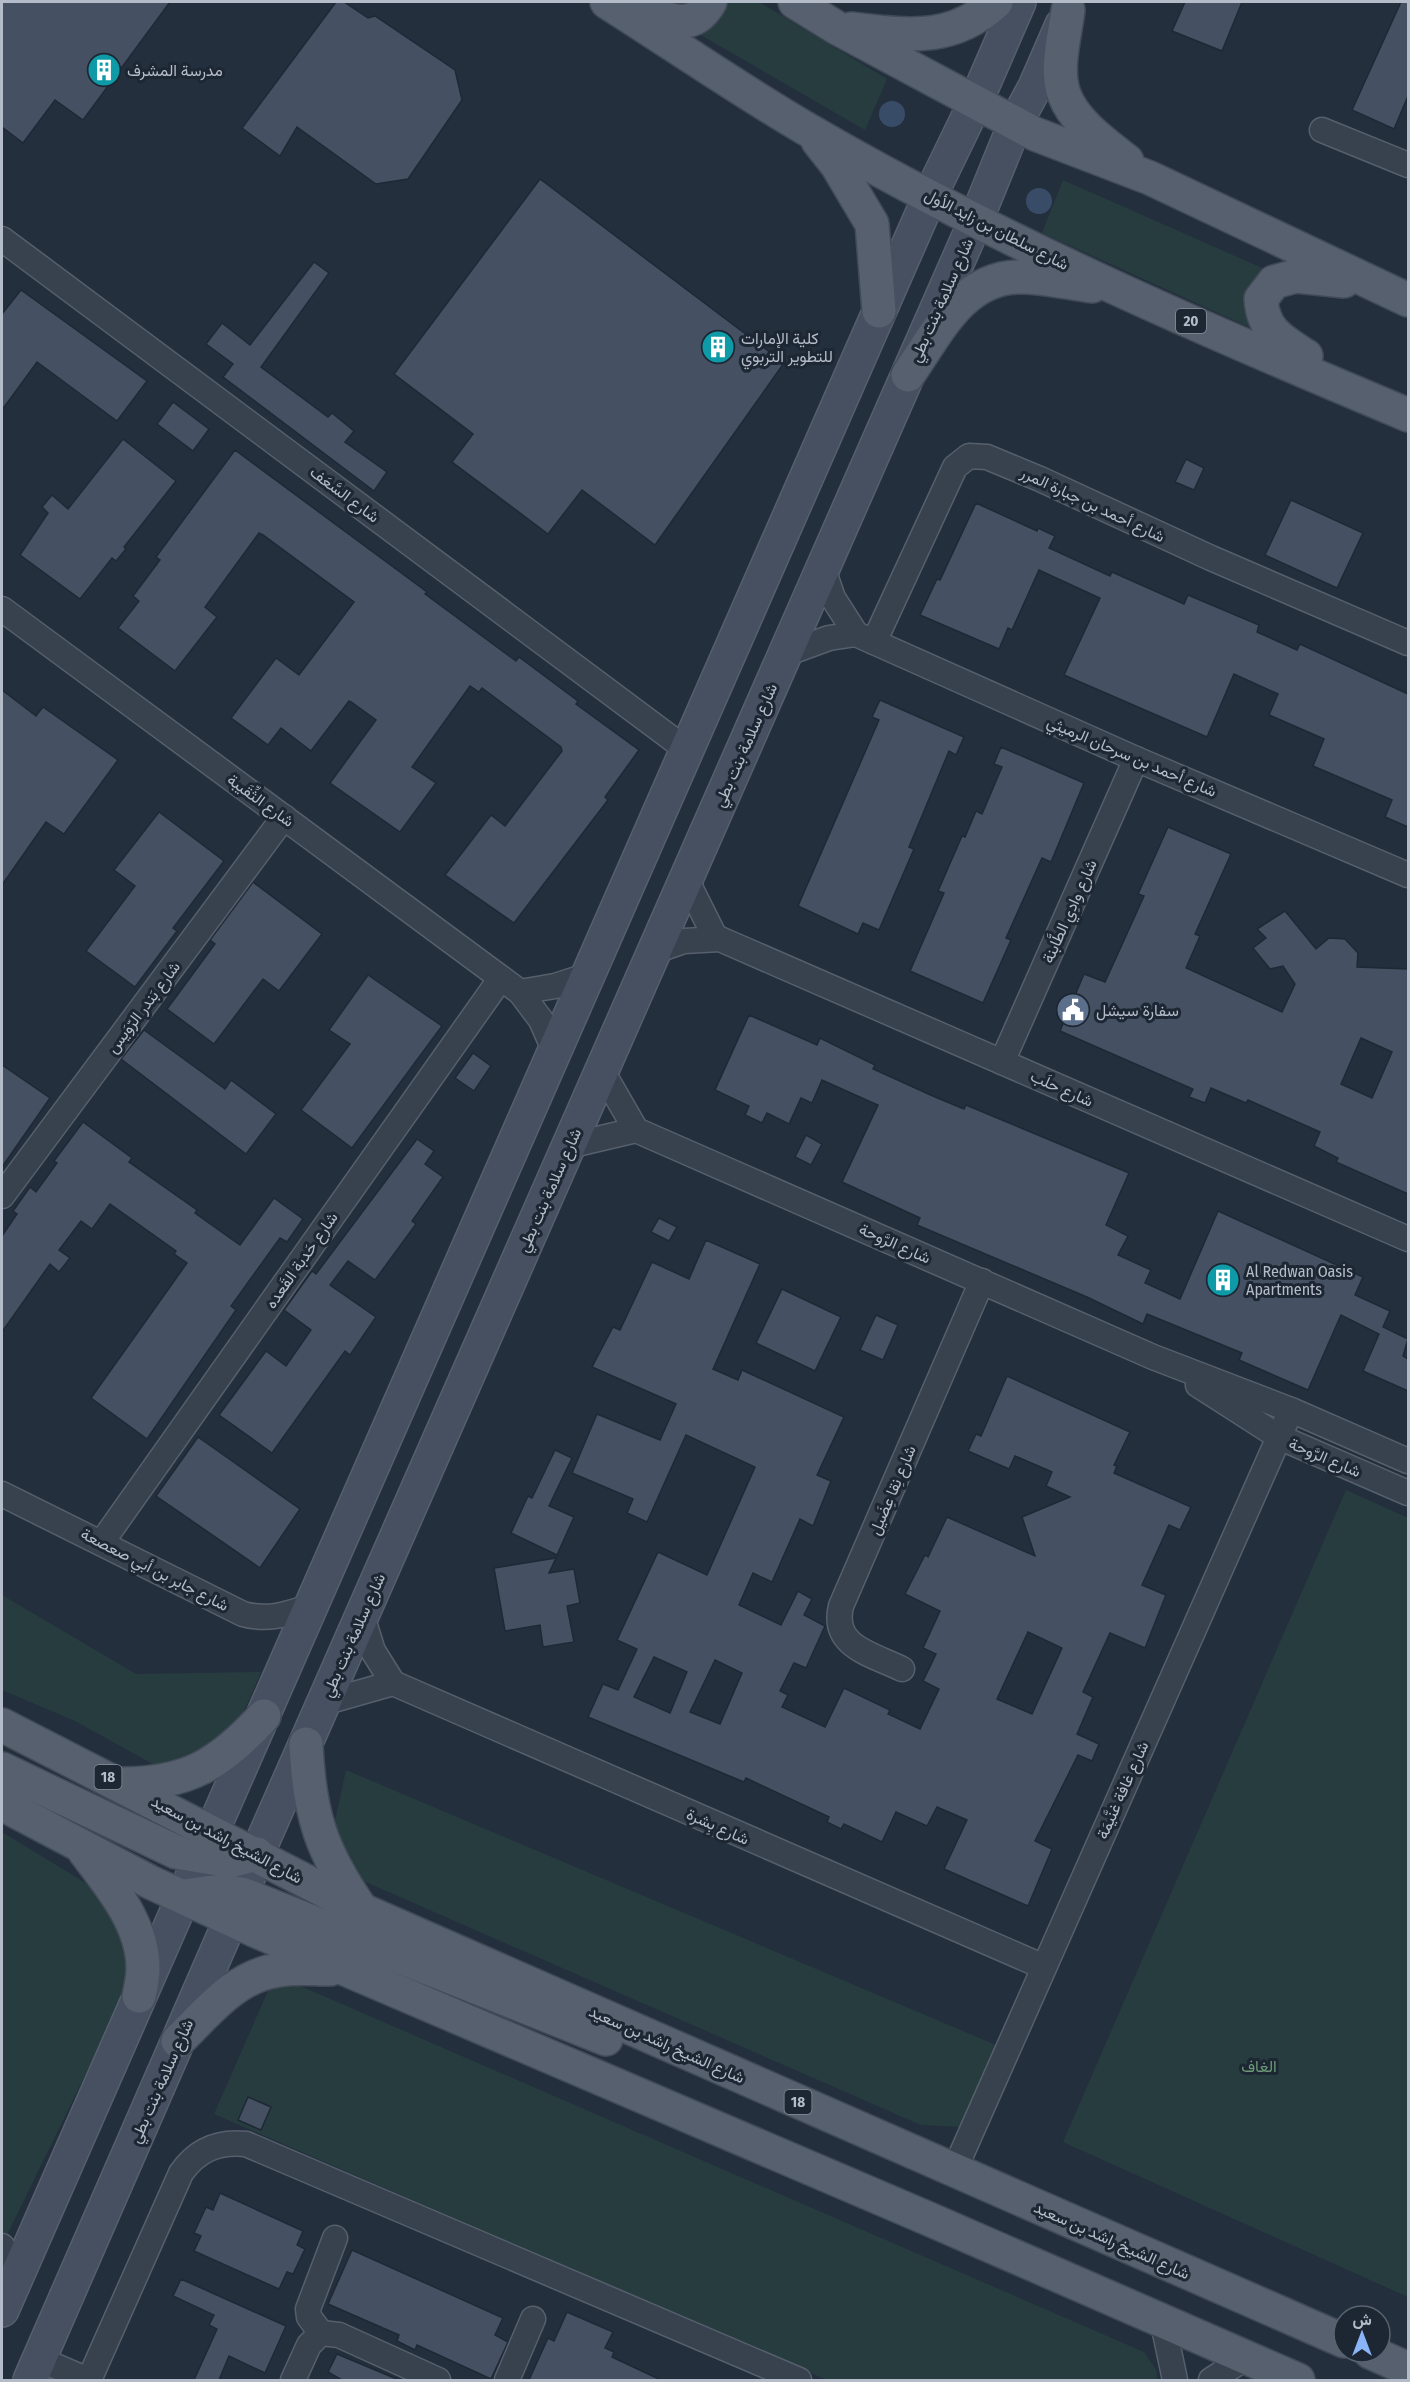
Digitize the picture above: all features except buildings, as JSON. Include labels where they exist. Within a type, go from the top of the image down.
[{"type":"main road","name":"شارع سلطان بن زايد الأول","points":[[607,2],[809,130],[976,220],[1122,291],[1408,415]]},
{"type":"main road","points":[[623,2],[666,19],[684,22],[703,14],[710,2]]},
{"type":"main road","points":[[795,2],[837,28],[1015,124],[1150,178],[1372,285],[1408,300]]},
{"type":"main road","points":[[837,28],[921,35],[955,29],[986,11],[996,2]]},
{"type":"main road","points":[[2,2310],[10,2258],[139,1996],[207,1845],[879,311],[1019,2]]},
{"type":"main road","points":[[1070,6],[1061,70],[1064,93],[1079,119],[1150,178]]},
{"type":"main road","name":"شارع سلامة بنت بطي","points":[[35,2370],[237,1907],[257,1854],[323,1703],[976,220],[1015,124],[1035,87],[1070,6]]},
{"type":"main road","points":[[809,130],[837,165],[872,224],[879,311]]},
{"type":"main road","points":[[1372,285],[1296,276],[1274,282],[1261,299],[1262,316],[1272,332],[1376,402]]},
{"type":"main road","points":[[908,375],[962,298],[991,280],[1019,277],[1122,291]]},
{"type":"main road","points":[[121,1784],[152,1784],[179,1779],[202,1769],[225,1755],[264,1716]]},
{"type":"main road","name":"شارع الشيخ راشد بن سعيد","points":[[2,1725],[121,1784],[207,1845],[257,1854],[362,1910],[1332,2336]]},
{"type":"main road","points":[[306,1744],[309,1797],[317,1828],[340,1879],[362,1910]]},
{"type":"main road","points":[[2,1769],[176,1852],[207,1845]]},
{"type":"main road","points":[[2,1804],[150,1882],[183,1896],[237,1907],[594,2036],[709,2063]]},
{"type":"main road","points":[[80,1846],[111,1888],[140,1942],[144,1968],[139,1996]]},
{"type":"main road","points":[[237,1907],[343,1969],[929,2219],[1298,2380]]},
{"type":"main road","points":[[178,2041],[241,1983],[257,1975],[279,1970],[343,1969]]},
{"type":"main road","points":[[1392,2362],[1408,2369]]},
{"type":"street","points":[[1322,130],[1408,165]]},
{"type":"street","name":"شارع السَّعَف","points":[[2,239],[687,750]]},
{"type":"street","name":"شارع أحمد بن جبارة المرر","points":[[865,638],[955,467],[969,456],[987,457],[1040,478],[1210,558],[1408,643]]},
{"type":"street","points":[[823,569],[833,598],[865,638]]},
{"type":"street","name":"شارع الثِّقَيبة","points":[[2,609],[510,985],[541,1020],[555,1052]]},
{"type":"street","points":[[785,654],[829,638],[865,638]]},
{"type":"street","name":"شارع أحمد بن سرحان الرميثي","points":[[865,638],[1136,759],[1408,875]]},
{"type":"street","name":"شارع وادِي الطَّابنة","points":[[1002,1062],[1136,759]]},
{"type":"street","name":"شارع بَندر الرّوَيس","points":[[2,1196],[284,817]]},
{"type":"street","points":[[655,951],[684,941],[715,937],[686,879]]},
{"type":"street","name":"شارع حلَب","points":[[715,937],[1408,1239]]},
{"type":"street","points":[[510,985],[555,986],[589,975]]},
{"type":"street","name":"شارع حَدبة القَعده","points":[[102,1542],[510,985]]},
{"type":"street","points":[[568,1146],[636,1130],[602,1071]]},
{"type":"street","name":"شارع الرَّوحة","points":[[636,1130],[1153,1357],[1291,1410],[1408,1461]]},
{"type":"street","name":"شارع نِقا عِضَيل","points":[[902,1669],[848,1642],[839,1628],[838,1619],[841,1606],[981,1281]]},
{"type":"street","name":"شارع الرَّوحة","points":[[1153,1357],[1279,1437],[1408,1494]]},
{"type":"street","name":"شارع غافة غنَّيمَة","points":[[954,2171],[1291,1410]]},
{"type":"street","name":"شارع جابر بن أبي صعصعة","points":[[2,1494],[243,1614],[255,1617],[278,1617],[312,1606]]},
{"type":"street","points":[[323,1703],[393,1683],[374,1652],[362,1616]]},
{"type":"street","name":"شارع بِشرة","points":[[393,1683],[1044,1967]]},
{"type":"street","points":[[35,2370],[88,2380],[181,2173],[198,2154],[220,2144],[233,2143],[246,2144],[799,2380]]},
{"type":"street","points":[[335,2238],[308,2309],[309,2317],[321,2333],[339,2335],[438,2380]]},
{"type":"street","points":[[507,2380],[533,2319]]},
{"type":"street","points":[[1163,2323],[1175,2380]]},
{"type":"street","points":[[293,2380],[309,2344],[321,2333]]},
{"type":"street","points":[[1211,2380],[1247,2357]]},
{"type":"green space","points":[[722,2],[759,2],[887,79],[865,130],[692,30]]},
{"type":"green space","points":[[1063,180],[1269,271],[1246,312],[1251,328],[1042,233]]},
{"type":"green space","name":"الغاف","points":[[1346,1490],[1408,1518],[1408,2297],[1063,2142]]},
{"type":"green space","points":[[2,1595],[136,1674],[261,1672],[234,1734],[171,1774],[75,1721],[2,1690]]},
{"type":"green space","points":[[346,1770],[996,2045],[985,2085],[963,2127],[921,2125],[352,1876],[333,1830]]},
{"type":"green space","points":[[2,1832],[102,1893],[123,1935],[135,1973],[7,2235],[2,2232]]},
{"type":"green space","points":[[275,1975],[1144,2352],[1157,2371],[1157,2380],[827,2380],[214,2114]]},
{"type":"water","points":[[892,101],[901,105],[905,114],[901,123],[892,127],[883,123],[879,114],[883,105]]},
{"type":"water","points":[[1039,188],[1048,192],[1052,201],[1048,210],[1039,214],[1030,210],[1026,201],[1030,192]]},
{"type":"place","name":"مدرسة المشرف","points":[[104,70]]},
{"type":"place","name":"كلية الإمارات للتطوير التربوي","points":[[718,347]]},
{"type":"place","name":"سفارة سيشل","points":[[1073,1010]]},
{"type":"place","name":"Al Redwan Oasis Apartments","points":[[1223,1280]]}]
